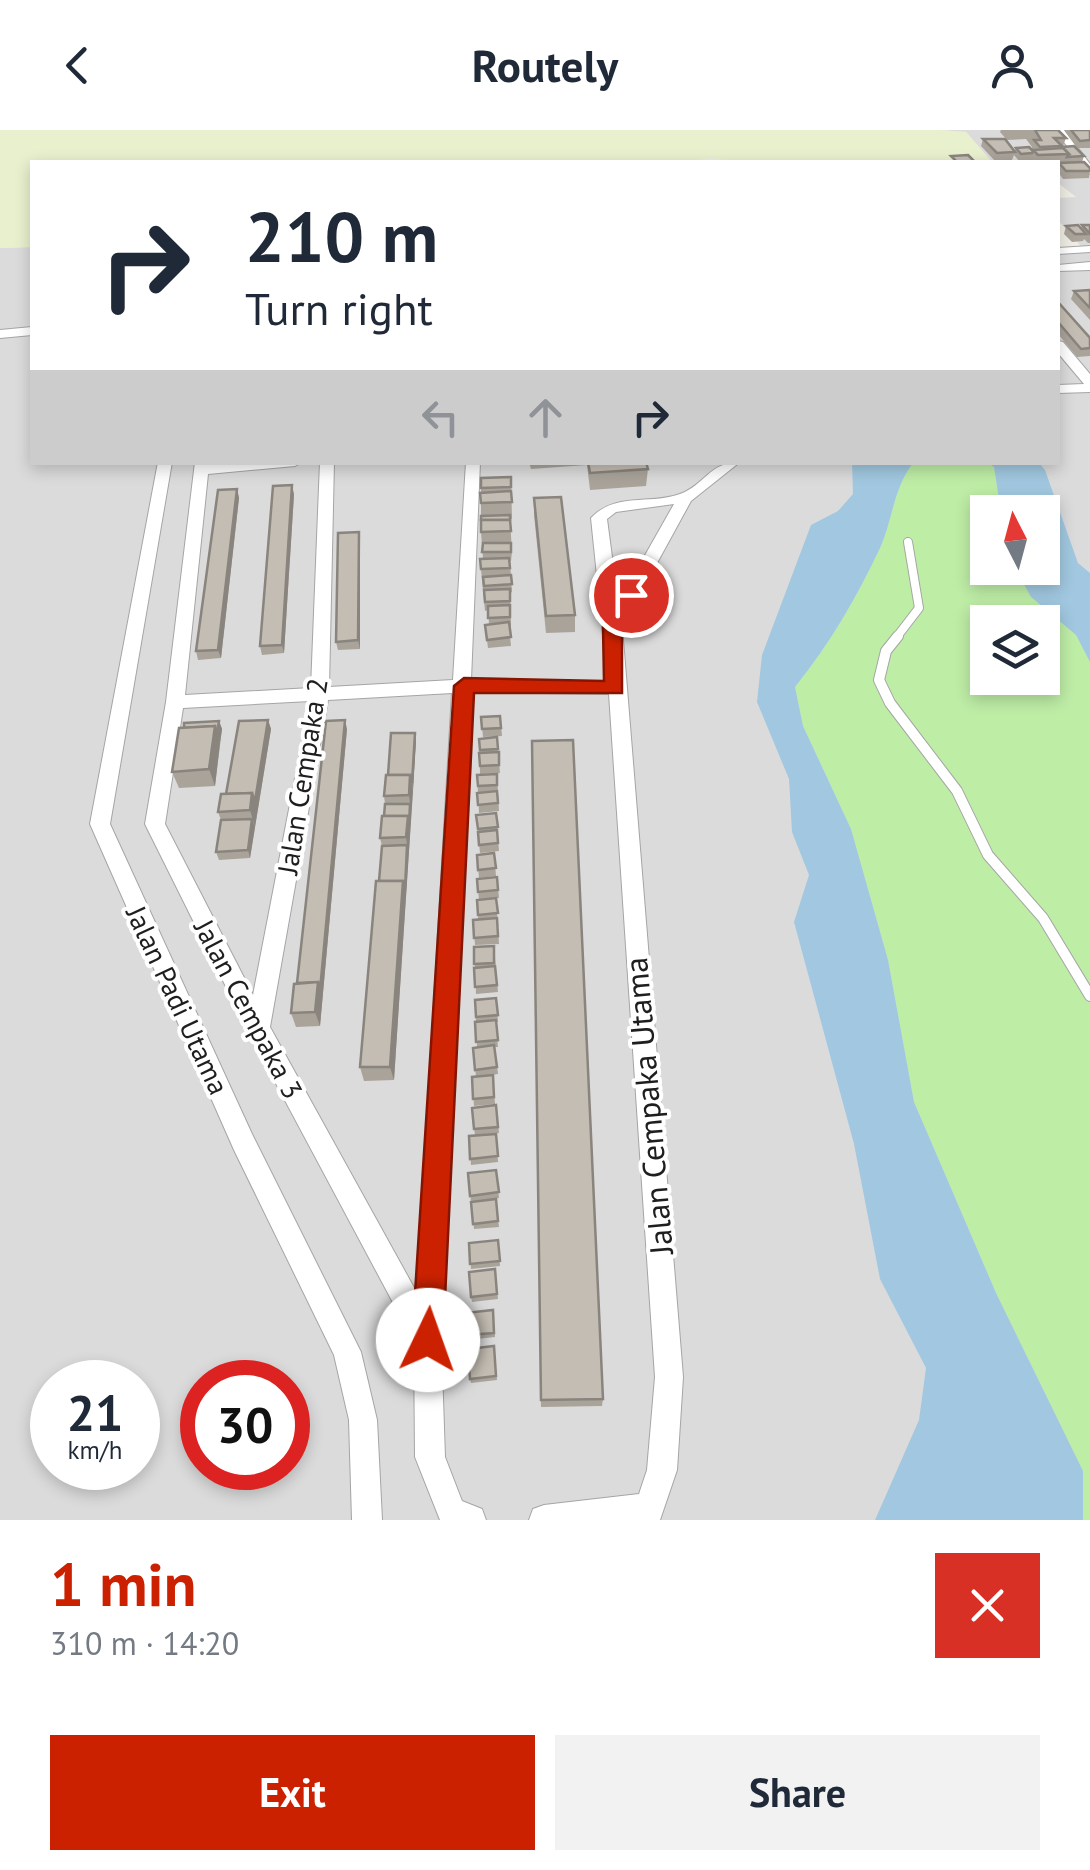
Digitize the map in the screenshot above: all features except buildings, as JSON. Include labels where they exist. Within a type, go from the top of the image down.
[{"type":"street","points":[[1059,130],[1068,130]]},
{"type":"street","points":[[1059,130],[1090,170]]},
{"type":"street","points":[[1060,251],[1090,249]]},
{"type":"street","points":[[1060,268],[1090,266]]},
{"type":"street","points":[[1060,280],[1090,279]]},
{"type":"street","points":[[0,334],[30,331]]},
{"type":"street","points":[[1060,348],[1090,385]]},
{"type":"street","points":[[1060,389],[1090,385]]},
{"type":"street","name":"Jalan Padi Utama","points":[[164,465],[100,824],[243,1142],[347,1352],[363,1420],[367,1520]]},
{"type":"street","name":"Jalan Cempaka 2","points":[[258,1028],[320,694],[327,465]]},
{"type":"street","points":[[428,1340],[473,465]]},
{"type":"street","points":[[613,627],[685,498],[729,465]]},
{"type":"street","name":"Jalan Cempaka 3","points":[[201,466],[175,702],[155,824],[258,1028],[428,1340],[430,1457],[440,1494],[451,1510],[471,1520]]},
{"type":"street","points":[[613,627],[600,518],[610,508],[685,498]]},
{"type":"street","name":"Jalan Cempaka Utama","points":[[613,627],[670,1377],[662,1470],[648,1514]]},
{"type":"street","points":[[175,702],[464,686],[615,688]]},
{"type":"street","points":[[544,1520],[648,1514]]},
{"type":"lane","points":[[908,542],[918,608],[886,650],[879,680],[890,703],[957,790],[988,855],[1044,918],[1090,996]]},
{"type":"shaded area","points":[[939,130],[1090,130],[1090,1520],[0,1520],[0,248],[30,247],[30,465],[1060,465],[1060,252],[1084,250],[1060,222],[1060,198],[1076,197],[1060,185],[1060,160],[990,160],[966,132]]},
{"type":"green space","points":[[0,130],[939,130],[966,132],[990,160],[30,160],[30,247],[0,248]]},
{"type":"green space","points":[[912,465],[994,467],[998,495],[970,495],[970,585],[1024,585],[1040,605],[970,605],[970,695],[1060,695],[1060,621],[1076,635],[1090,662],[1090,1520],[1083,1520],[1083,1471],[996,1293],[914,1102],[888,960],[851,829],[803,726],[795,687],[862,585],[888,526],[897,494]]},
{"type":"water","points":[[852,465],[912,465],[901,483],[880,548],[862,585],[795,687],[803,726],[851,829],[888,960],[914,1102],[996,1293],[1083,1471],[1083,1520],[875,1520],[919,1420],[926,1368],[880,1279],[854,1144],[794,922],[809,875],[792,832],[789,779],[757,702],[762,655],[811,525],[838,511],[853,494]]},
{"type":"water","points":[[991,465],[1041,465],[1054,495],[998,495]]},
{"type":"water","points":[[1060,512],[1078,563],[1090,573],[1090,662],[1076,635],[1060,621],[1060,605],[1040,605],[1024,585],[1060,585]]},
{"type":"route","points":[[428,1340],[464,686],[615,688],[613,627],[631,595]]}]
